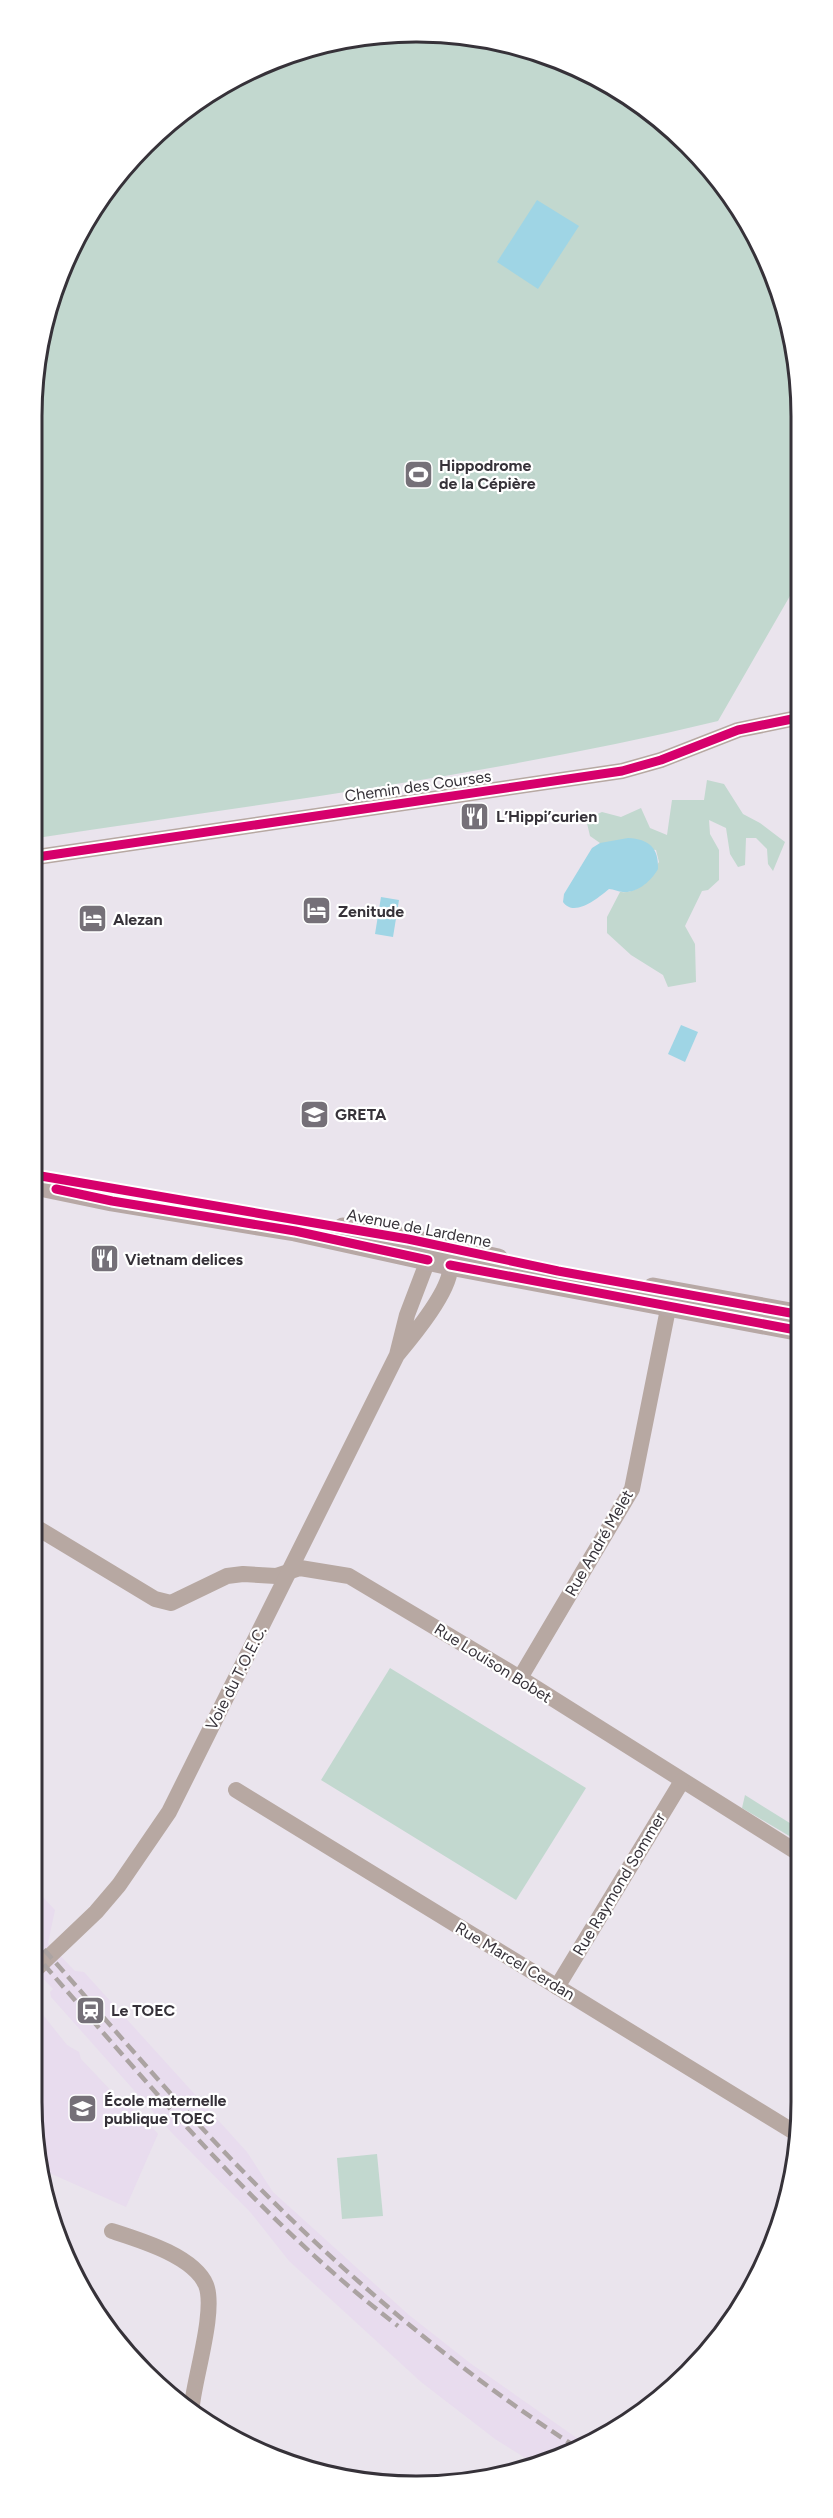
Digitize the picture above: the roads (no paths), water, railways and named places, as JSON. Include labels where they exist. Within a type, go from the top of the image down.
[{"type":"main road","name":"Avenue de Lardenne","points":[[42,1176],[408,1239],[440,1257]]},
{"type":"main road","name":"Avenue de Lardenne","points":[[42,1186],[112,1201],[295,1231],[670,1299],[791,1329]]},
{"type":"main road","name":"Avenue de Lardenne","points":[[670,1299],[791,1313]]},
{"type":"street","name":"Chemin des Courses","points":[[42,856],[622,771],[661,760],[738,730],[791,719]]},
{"type":"street","name":"Voie du T.O.E.C.","points":[[42,1963],[96,1912],[119,1885],[169,1812],[397,1355],[408,1315],[440,1257]]},
{"type":"street","name":"Voie du T.O.E.C.","points":[[397,1355],[422,1326],[442,1291],[440,1257]]},
{"type":"street","name":"Rue André Melet","points":[[520,1678],[632,1489],[670,1299]]},
{"type":"street","name":"Rue Louison Bobet","points":[[42,1531],[155,1599],[171,1603],[227,1576],[243,1574],[276,1576],[300,1568],[349,1576],[520,1678],[791,1849]]},
{"type":"street","name":"Rue Raymond Sommer","points":[[557,1986],[682,1781]]},
{"type":"street","name":"Rue Marcel Cerdan","points":[[236,1791],[790,2130]]},
{"type":"street","points":[[112,2231],[136,2238],[187,2262],[206,2286],[209,2311],[193,2402]]},
{"type":"water","points":[[537,200],[579,226],[538,289],[497,262]]},
{"type":"water","points":[[628,838],[642,840],[651,846],[657,855],[658,869],[648,882],[629,892],[609,889],[593,901],[579,907],[573,908],[563,902],[564,894],[592,848],[600,843]]},
{"type":"water","points":[[381,897],[399,900],[393,937],[375,934]]},
{"type":"water","points":[[681,1025],[698,1032],[685,1062],[668,1054]]},
{"type":"railway","points":[[42,1947],[206,2133],[311,2238],[352,2276],[438,2348],[482,2382],[570,2443]]},
{"type":"railway","points":[[42,1962],[206,2148],[251,2195],[347,2285],[398,2326]]},
{"type":"place","name":"Hippodrome de la Cépière","points":[[418,474]]},
{"type":"place","name":"L’Hippi’curien","points":[[475,816]]},
{"type":"place","name":"Zenitude","points":[[317,911]]},
{"type":"place","name":"Alezan","points":[[92,919]]},
{"type":"place","name":"GRETA","points":[[314,1114]]},
{"type":"place","name":"Vietnam delices","points":[[104,1259]]},
{"type":"place","name":"Le TOEC","points":[[90,2010]]},
{"type":"place","name":"École maternelle publique TOEC","points":[[83,2109]]}]
